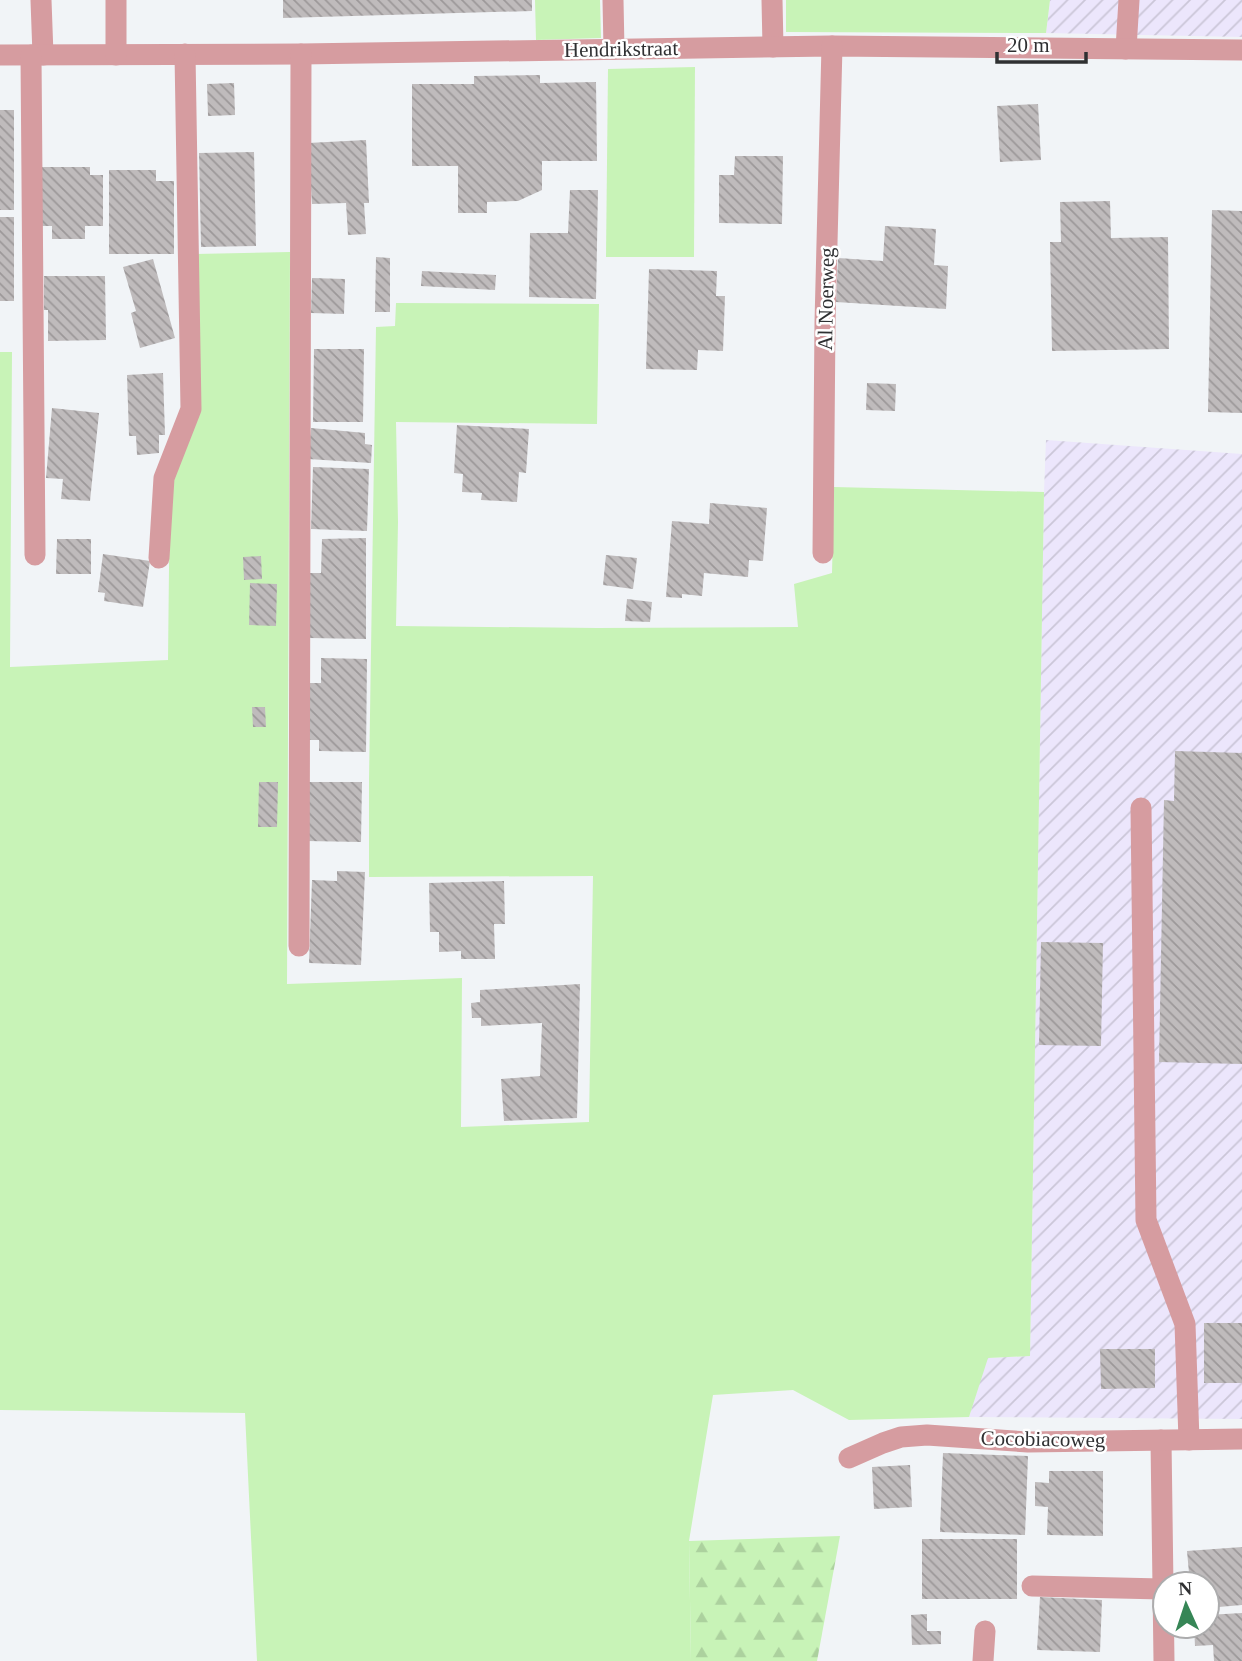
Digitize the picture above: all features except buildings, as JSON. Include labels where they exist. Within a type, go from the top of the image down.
[{"type":"street","points":[[35,555],[37,55],[41,0]]},
{"type":"street","points":[[116,0],[116,55]]},
{"type":"street","points":[[613,0],[614,50]]},
{"type":"street","points":[[772,0],[773,47]]},
{"type":"street","points":[[1126,49],[1129,0]]},
{"type":"street","name":"Hendrikstraat","points":[[0,55],[301,54],[832,46],[1242,50]]},
{"type":"street","name":"Al Noerweg","points":[[823,553],[825,322],[832,46]]},
{"type":"street","points":[[159,558],[164,478],[191,409],[185,54]]},
{"type":"street","points":[[299,946],[301,54]]},
{"type":"street","points":[[1140,808],[1146,1220],[1185,1324],[1189,1440]]},
{"type":"street","name":"Cocobiacoweg","points":[[849,1458],[901,1437],[927,1435],[1028,1442],[1242,1439]]},
{"type":"street","points":[[1161,1440],[1162,1570]]},
{"type":"street","points":[[1032,1586],[1151,1589]]},
{"type":"street","points":[[983,1661],[985,1631]]},
{"type":"street","points":[[1163,1640],[1164,1661]]},
{"type":"shaded area","points":[[1050,0],[1242,0],[1242,37],[1046,33]]},
{"type":"shaded area","points":[[1046,440],[1242,454],[1242,1419],[969,1417],[987,1358],[1030,1356]]},
{"type":"green space","points":[[535,0],[600,0],[601,38],[536,40]]},
{"type":"green space","points":[[786,0],[1050,0],[1046,33],[786,32]]},
{"type":"green space","points":[[695,67],[694,257],[606,257],[608,69]]},
{"type":"green space","points":[[290,252],[287,984],[462,978],[461,1127],[589,1122],[593,876],[369,877],[376,327],[395,326],[396,303],[599,304],[597,424],[396,422],[396,626],[798,627],[794,584],[832,573],[834,487],[1044,492],[1030,1356],[988,1358],[969,1417],[849,1420],[793,1390],[713,1395],[689,1541],[691,1661],[257,1661],[245,1413],[0,1410],[0,352],[12,352],[10,667],[168,660],[170,477],[198,412],[195,254]]},
{"type":"green space","points":[[840,1536],[817,1661],[691,1661],[689,1541]]}]
